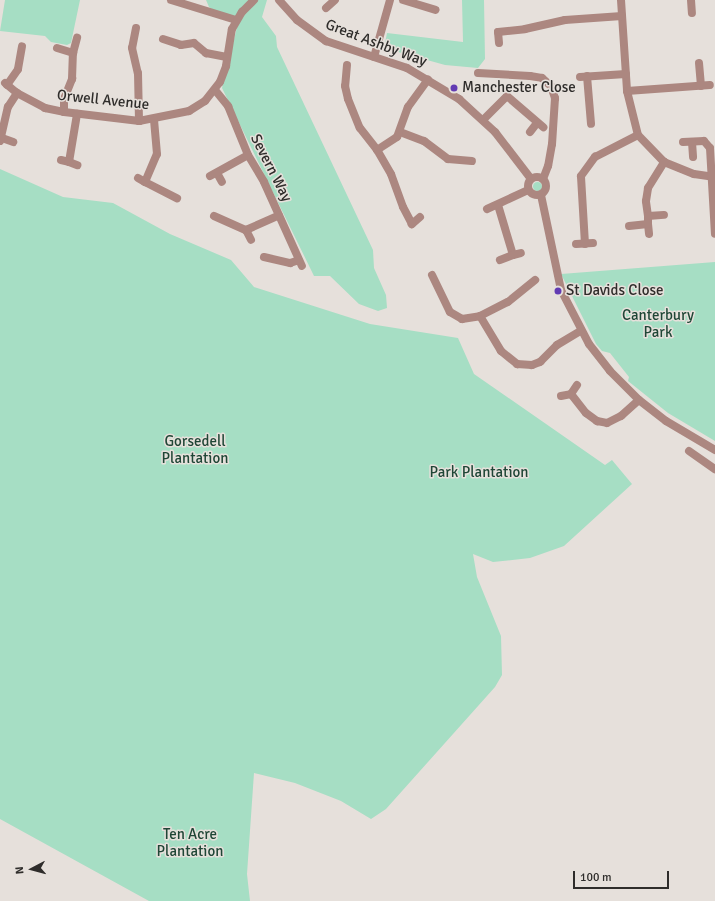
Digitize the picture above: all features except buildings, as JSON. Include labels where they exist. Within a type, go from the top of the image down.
[{"type":"street","points":[[171,0],[236,20]]},
{"type":"street","name":"Orwell Avenue","points":[[22,46],[18,68],[6,84],[16,93],[45,108],[64,112],[139,121],[154,120],[195,108],[215,90],[223,77],[230,35],[236,20],[254,0]]},
{"type":"street","name":"Great Ashby Way","points":[[279,0],[297,20],[319,37],[335,45],[403,66],[428,79],[459,99],[483,120],[531,179]]},
{"type":"street","points":[[326,8],[335,0]]},
{"type":"street","points":[[374,57],[390,0]]},
{"type":"street","points":[[403,0],[431,6]]},
{"type":"street","points":[[621,0],[628,91],[638,135],[664,162],[694,174],[713,176]]},
{"type":"street","points":[[692,0],[692,13]]},
{"type":"street","points":[[499,43],[498,32],[525,30],[565,20],[622,16]]},
{"type":"street","points":[[136,28],[132,48],[138,73],[139,121]]},
{"type":"street","points":[[64,112],[64,99],[72,79],[73,53],[77,38]]},
{"type":"street","points":[[164,40],[181,45],[194,43],[206,53],[227,57]]},
{"type":"street","points":[[57,48],[73,53]]},
{"type":"street","points":[[699,63],[701,86]]},
{"type":"street","points":[[347,65],[345,82],[347,95],[360,128],[377,150],[391,174],[412,224],[420,217]]},
{"type":"street","points":[[478,73],[542,78],[551,86],[555,98],[552,144],[548,166],[543,179],[546,187],[541,195],[557,276],[580,331],[610,371],[639,400],[666,421],[715,450]]},
{"type":"street","points":[[591,124],[592,95],[584,76],[626,74]]},
{"type":"street","points":[[377,150],[393,140],[400,132],[408,107],[428,79]]},
{"type":"street","points":[[628,91],[710,85]]},
{"type":"street","name":"Severn Way","points":[[215,90],[228,106],[248,155],[260,174],[300,263],[290,263],[264,257]]},
{"type":"street","points":[[13,142],[1,139],[8,107],[16,93]]},
{"type":"street","points":[[483,120],[507,96],[540,125],[530,132]]},
{"type":"street","points":[[69,162],[77,114]]},
{"type":"street","points":[[154,120],[157,154],[142,180],[177,198]]},
{"type":"street","points":[[400,132],[424,141],[448,159],[472,161]]},
{"type":"street","points":[[585,244],[581,176],[595,157],[638,135]]},
{"type":"street","points":[[683,142],[704,141],[710,148],[713,176],[713,235]]},
{"type":"street","points":[[692,142],[693,157]]},
{"type":"street","points":[[222,182],[213,174],[248,155]]},
{"type":"street","points":[[649,234],[646,201],[648,188],[664,162]]},
{"type":"street","points":[[541,195],[532,194],[528,190],[527,184],[531,179],[537,176],[543,179]]},
{"type":"street","points":[[487,209],[528,190]]},
{"type":"street","points":[[498,205],[517,254],[500,260]]},
{"type":"street","points":[[246,230],[279,215]]},
{"type":"street","points":[[628,226],[664,215]]},
{"type":"street","points":[[214,216],[246,230],[251,240]]},
{"type":"street","points":[[432,275],[453,315],[465,320],[480,316],[508,302],[535,280]]},
{"type":"street","points":[[480,316],[505,356],[522,365],[540,362],[557,345],[580,331]]},
{"type":"street","points":[[561,396],[571,394],[577,385]]},
{"type":"street","points":[[571,394],[586,413],[597,421],[607,423],[622,416],[639,400]]},
{"type":"street","points":[[689,451],[715,469]]},
{"type":"green space","points":[[5,0],[80,0],[71,43],[67,45],[51,42],[45,36],[0,31]]},
{"type":"green space","points":[[206,0],[267,0],[262,17],[276,36],[277,47],[373,250],[374,268],[386,295],[387,308],[378,311],[359,304],[330,276],[314,276],[222,88],[238,23],[225,19],[209,7]]},
{"type":"green space","points":[[462,0],[484,0],[485,59],[478,68],[445,65],[384,48],[387,33],[463,42]]},
{"type":"green space","points":[[0,169],[63,197],[113,203],[170,234],[231,260],[254,287],[370,324],[458,338],[474,374],[605,465],[612,460],[632,484],[564,546],[530,558],[493,562],[473,554],[477,577],[501,636],[502,675],[495,687],[386,809],[371,819],[341,801],[295,783],[254,773],[247,874],[250,901],[149,901],[0,819]]},
{"type":"green space","points":[[537,181],[542,186],[537,191],[532,186]]},
{"type":"green space","name":"Canterbury Park","points":[[715,262],[715,441],[668,413],[628,381],[629,377],[610,353],[602,351],[596,344],[561,274]]},
{"type":"place","name":"Manchester Close","points":[[454,88]]},
{"type":"place","name":"St Davids Close","points":[[558,291]]},
{"type":"park label","name":"Gorsedell Plantation","points":[[195,450]]},
{"type":"park label","name":"Park Plantation","points":[[479,473]]},
{"type":"park label","name":"Ten Acre Plantation","points":[[190,842]]}]
